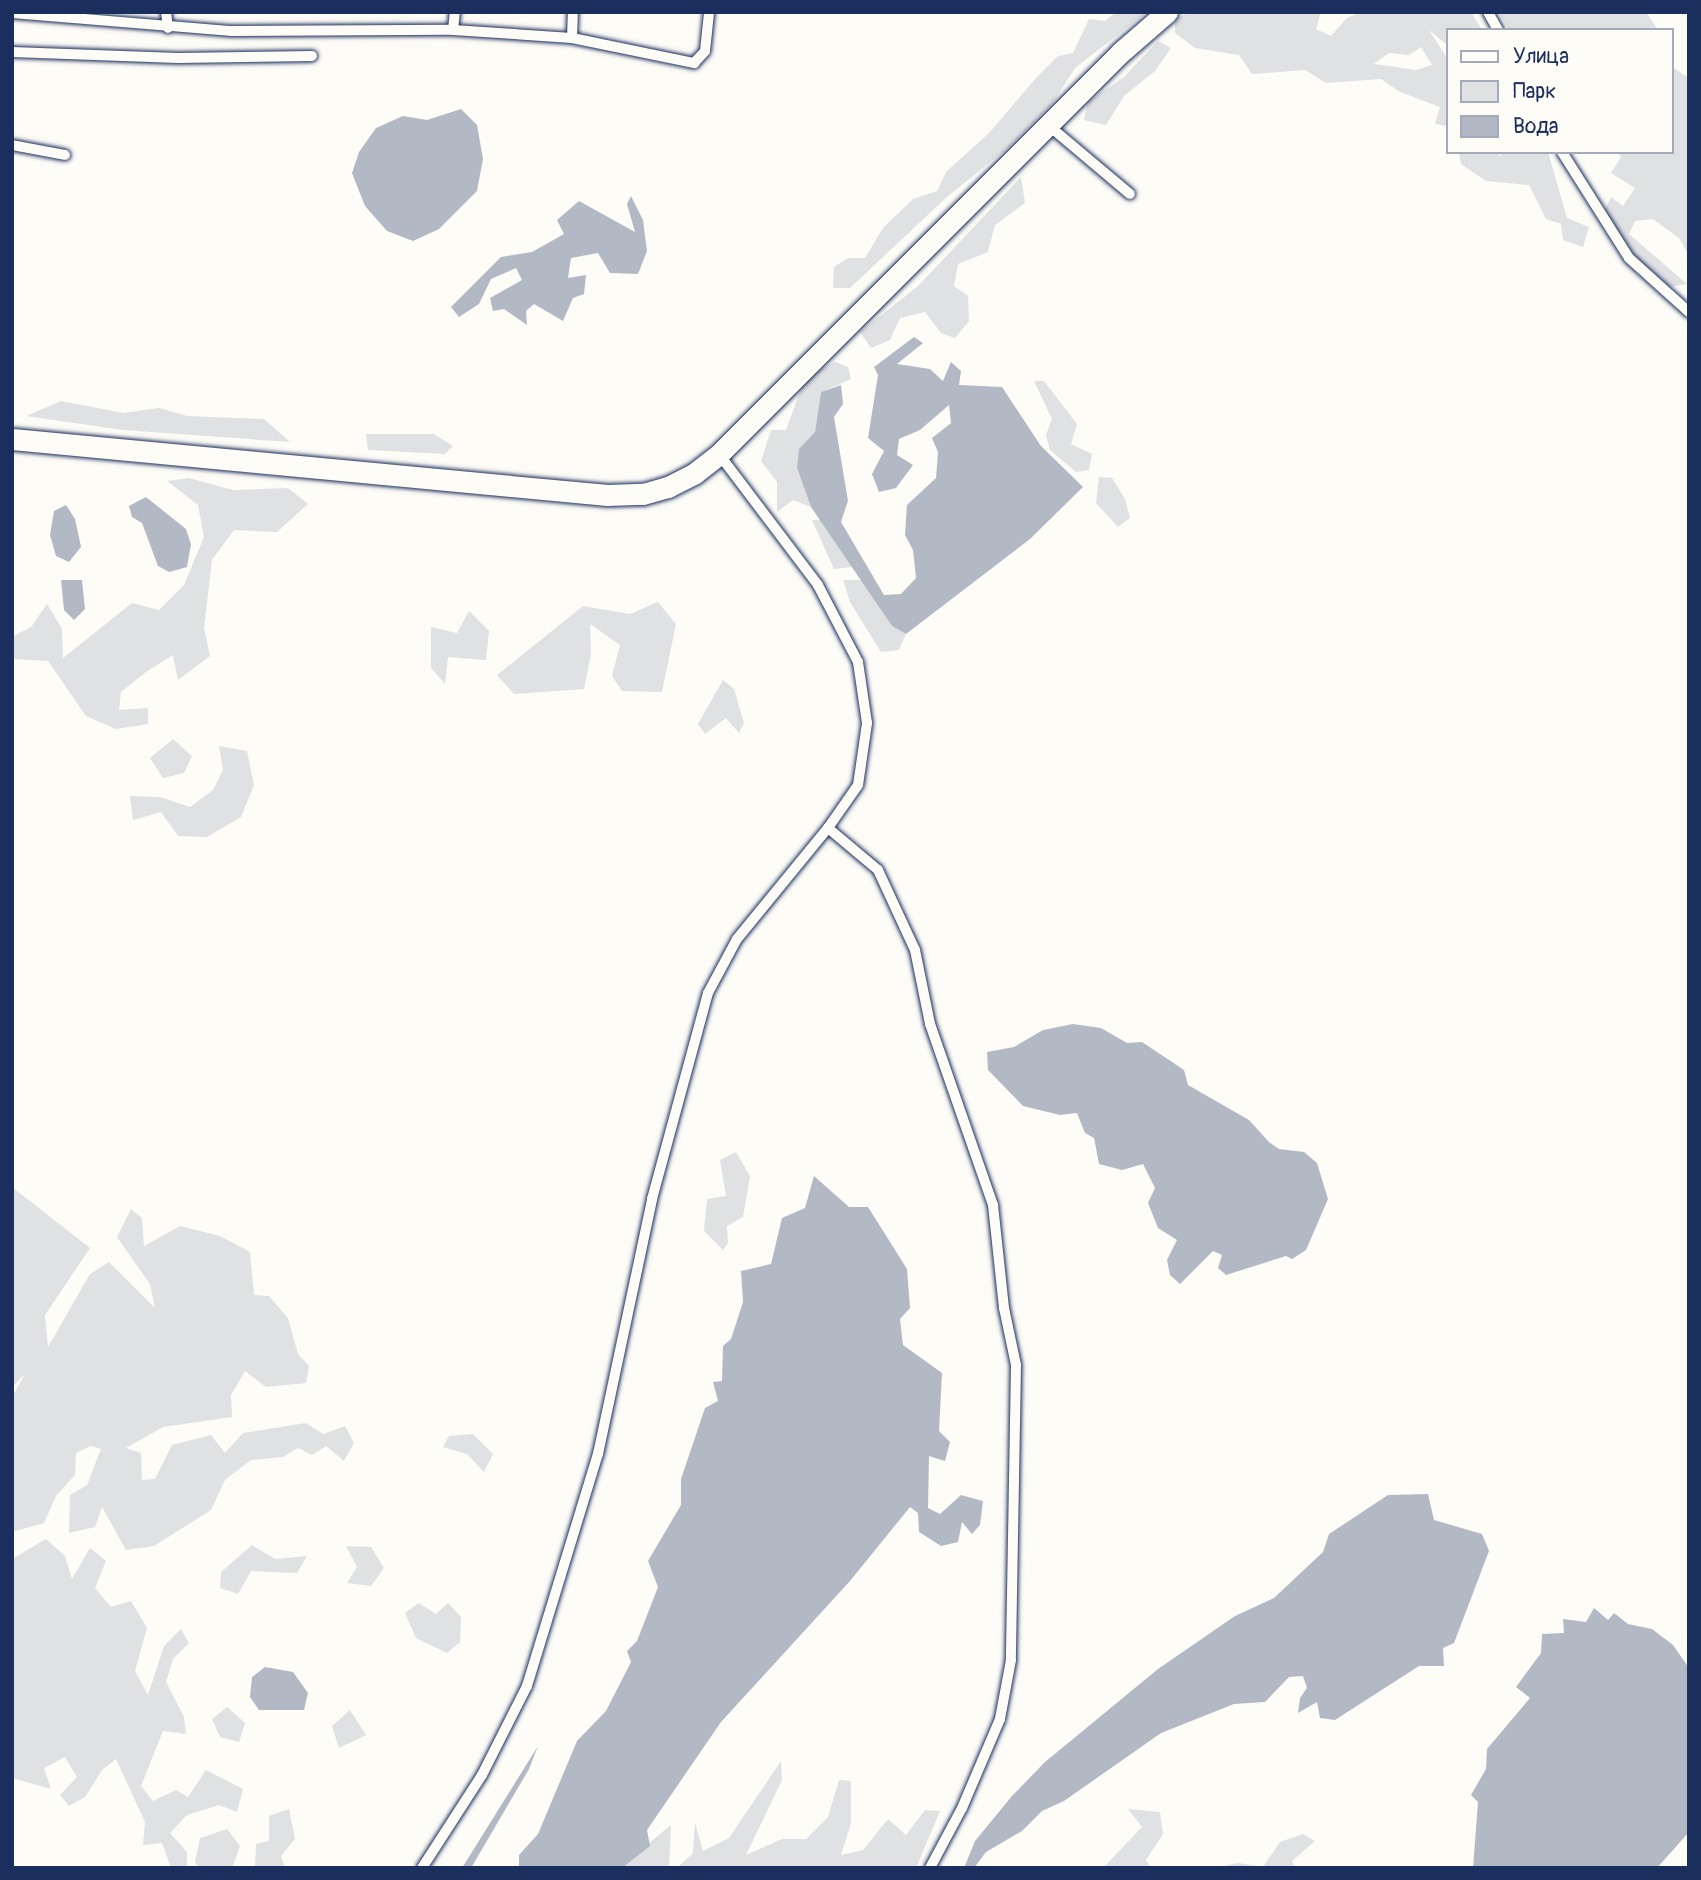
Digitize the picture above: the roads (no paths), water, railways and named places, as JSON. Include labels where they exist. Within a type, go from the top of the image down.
[{"type":"street","points":[[12,439],[607,495],[643,494],[668,487],[695,473],[719,453],[1048,125],[1167,12]]},
{"type":"lane","points":[[166,12],[168,28]]},
{"type":"lane","points":[[453,30],[455,12]]},
{"type":"lane","points":[[572,38],[573,12]]},
{"type":"lane","points":[[12,13],[168,28],[453,30],[572,38],[694,63],[705,51],[709,12]]},
{"type":"lane","points":[[1488,12],[1496,28]]},
{"type":"lane","points":[[12,52],[178,58],[312,56]]},
{"type":"lane","points":[[1048,125],[1130,194]]},
{"type":"lane","points":[[12,145],[65,155]]},
{"type":"lane","points":[[1563,154],[1629,258],[1689,312]]},
{"type":"lane","points":[[422,1868],[482,1775],[527,1686],[598,1454],[652,1199],[708,993],[737,939],[828,828],[858,785],[867,723],[858,662],[818,585],[719,453]]},
{"type":"lane","points":[[828,828],[878,870],[915,950],[930,1024],[993,1205],[1004,1308],[1016,1365],[1011,1660],[1000,1719],[962,1808],[930,1868]]},
{"type":"water","points":[[461,109],[477,125],[483,159],[477,191],[439,229],[413,241],[387,231],[365,206],[352,173],[359,152],[376,128],[403,116],[427,120]]},
{"type":"water","points":[[631,196],[643,220],[647,251],[638,274],[610,273],[598,253],[571,258],[568,278],[586,275],[584,294],[573,298],[563,321],[534,304],[526,311],[527,325],[504,309],[493,311],[490,298],[522,280],[516,268],[491,279],[479,304],[459,317],[451,307],[501,257],[532,252],[564,234],[557,220],[579,201],[635,232],[627,204]]},
{"type":"water","points":[[914,337],[923,343],[897,364],[930,369],[943,381],[951,362],[961,371],[959,385],[1002,387],[1041,446],[1083,487],[1030,539],[906,634],[892,626],[811,507],[797,468],[799,449],[815,432],[821,392],[841,385],[843,404],[834,417],[848,501],[841,522],[884,595],[901,594],[916,578],[913,550],[905,535],[907,505],[936,478],[938,452],[932,438],[951,423],[949,405],[920,430],[899,439],[897,455],[913,465],[896,488],[879,492],[872,474],[884,451],[868,438],[878,375],[874,367]]},
{"type":"water","points":[[146,497],[186,529],[191,544],[187,567],[169,572],[158,566],[142,523],[132,517],[129,506]]},
{"type":"water","points":[[66,505],[75,519],[81,547],[69,562],[56,556],[50,535],[54,511]]},
{"type":"water","points":[[61,580],[82,580],[85,609],[74,620],[64,610]]},
{"type":"water","points":[[1073,1024],[1101,1028],[1127,1043],[1142,1042],[1184,1070],[1188,1085],[1249,1120],[1279,1149],[1304,1152],[1317,1163],[1328,1199],[1306,1250],[1292,1259],[1286,1256],[1226,1275],[1218,1268],[1222,1255],[1213,1251],[1180,1284],[1170,1275],[1167,1260],[1177,1240],[1158,1228],[1148,1203],[1155,1188],[1143,1164],[1122,1170],[1099,1164],[1094,1138],[1085,1133],[1077,1113],[1060,1115],[1023,1106],[988,1070],[987,1052],[1014,1047],[1043,1030]]},
{"type":"water","points":[[814,1176],[849,1207],[868,1207],[907,1269],[910,1308],[900,1319],[903,1345],[942,1373],[939,1431],[950,1442],[945,1461],[929,1456],[928,1508],[940,1514],[961,1495],[983,1501],[980,1525],[972,1534],[962,1522],[958,1542],[941,1546],[919,1532],[918,1513],[910,1507],[850,1581],[721,1722],[647,1830],[650,1846],[622,1868],[519,1868],[519,1855],[538,1834],[577,1741],[606,1711],[631,1662],[627,1651],[637,1641],[658,1587],[648,1561],[681,1505],[681,1479],[705,1408],[718,1401],[713,1382],[722,1381],[723,1346],[731,1339],[743,1302],[741,1271],[771,1264],[782,1218],[805,1208]]},
{"type":"water","points":[[1428,1494],[1434,1520],[1482,1534],[1489,1551],[1454,1643],[1443,1648],[1444,1666],[1419,1666],[1335,1720],[1320,1718],[1317,1702],[1298,1713],[1300,1698],[1307,1688],[1303,1676],[1289,1677],[1265,1702],[1234,1704],[1161,1733],[1064,1801],[1042,1811],[1022,1831],[986,1852],[974,1868],[964,1868],[975,1841],[1012,1796],[1045,1762],[1158,1669],[1235,1616],[1274,1598],[1323,1552],[1329,1534],[1388,1495]]},
{"type":"water","points":[[1594,1608],[1608,1620],[1614,1613],[1628,1624],[1652,1629],[1673,1645],[1689,1668],[1689,1832],[1657,1868],[1473,1868],[1478,1802],[1471,1795],[1486,1769],[1487,1749],[1530,1698],[1516,1687],[1541,1653],[1542,1634],[1564,1633],[1563,1619],[1586,1622]]},
{"type":"water","points":[[265,1667],[293,1672],[308,1693],[304,1710],[259,1710],[250,1697],[252,1677]]},
{"type":"water","points":[[538,1746],[529,1769],[471,1868],[462,1868]]}]
